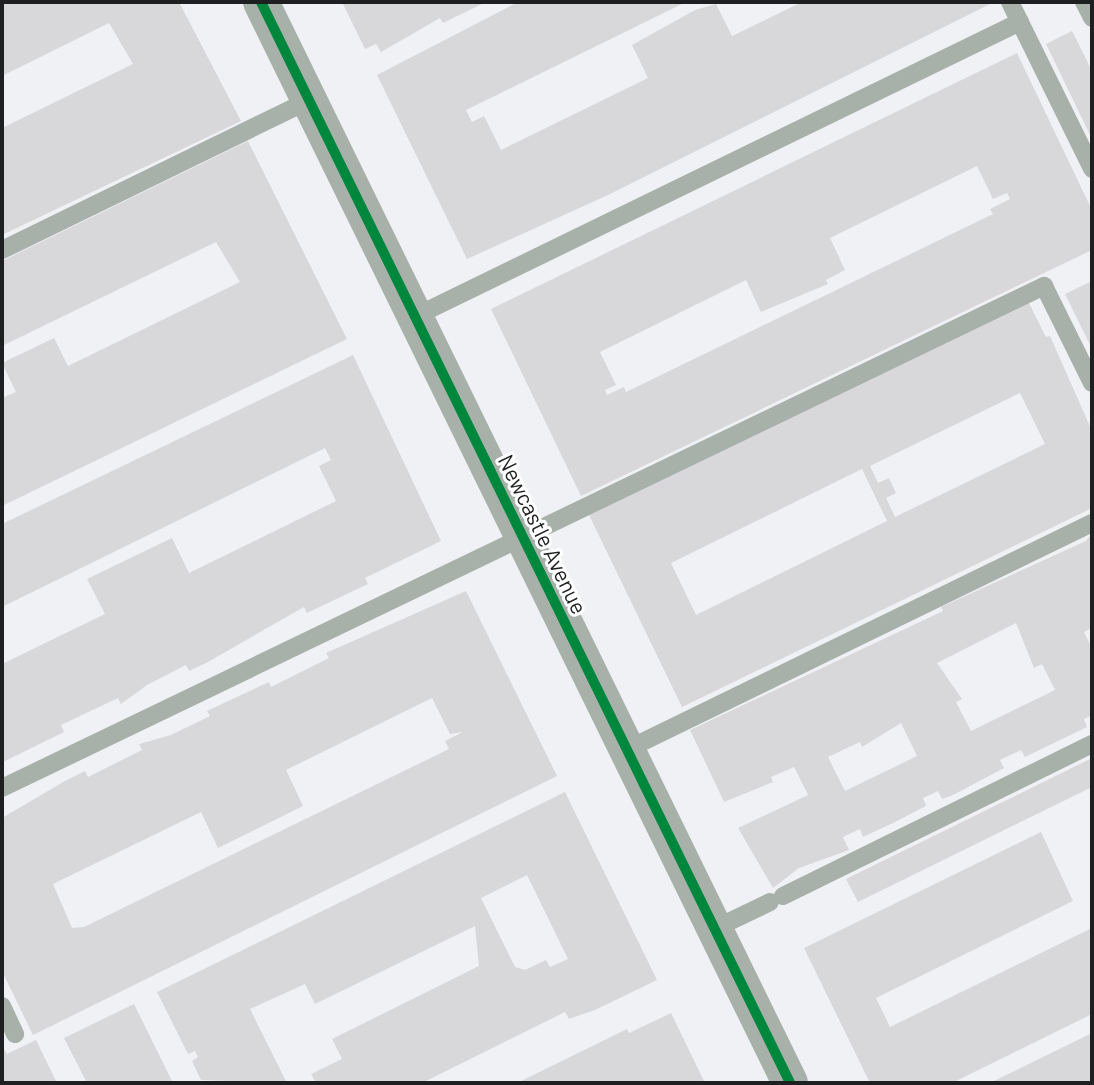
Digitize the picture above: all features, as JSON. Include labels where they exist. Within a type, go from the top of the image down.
[{"type":"street","name":"Newcastle Avenue","points":[[261,2],[790,1083]]},
{"type":"lane","points":[[1010,2],[1092,169]]},
{"type":"lane","points":[[1084,2],[1092,18]]},
{"type":"lane","points":[[414,317],[1020,22]]},
{"type":"lane","points":[[2,250],[309,100]]},
{"type":"lane","points":[[2,788],[1044,286],[1092,383]]},
{"type":"lane","points":[[626,750],[1092,523]]},
{"type":"lane","points":[[714,929],[1092,744]]},
{"type":"lane","points":[[2,1006],[15,1034]]},
{"type":"building","points":[[2,2],[179,2],[241,121],[2,235],[2,128],[133,64],[109,23],[2,76]]},
{"type":"building","points":[[342,2],[486,2],[443,23],[440,18],[381,52],[376,44],[365,49]]},
{"type":"building","points":[[518,2],[686,2],[466,110],[472,122],[484,116],[501,150],[648,78],[632,45],[695,10],[716,4],[732,36],[802,2],[994,2],[608,195],[467,259],[377,75]]},
{"type":"building","points":[[1072,31],[1092,71],[1092,139],[1046,44]]},
{"type":"building","points":[[1017,53],[1092,210],[1092,250],[581,496],[491,309]],"holes":[[[977,166],[993,199],[1007,193],[1010,199],[990,209],[993,214],[626,392],[624,387],[607,395],[605,390],[616,385],[600,352],[746,280],[761,312],[828,284],[826,280],[845,270],[830,238]]]},
{"type":"building","points":[[248,141],[347,339],[2,506],[2,398],[16,392],[2,363],[54,338],[68,366],[240,282],[216,242],[2,346],[2,261]]},
{"type":"building","points":[[1092,281],[1092,349],[1065,294]]},
{"type":"building","points":[[1028,301],[1046,337],[1050,336],[1092,431],[1092,508],[682,707],[589,515]],"holes":[[[1020,393],[1045,444],[895,517],[886,498],[896,493],[889,478],[878,483],[870,466]],[[862,469],[887,521],[696,615],[671,563]]]},
{"type":"building","points":[[353,355],[441,541],[365,578],[368,584],[307,613],[304,607],[206,663],[189,671],[186,665],[147,685],[121,704],[118,698],[61,725],[64,732],[3,762],[2,664],[105,614],[87,579],[172,538],[189,573],[336,501],[319,466],[331,460],[325,448],[2,607],[2,524]]},
{"type":"building","points":[[1092,533],[1092,628],[1084,632],[1092,649],[1092,715],[1084,719],[1087,727],[1025,757],[1021,750],[1000,760],[1004,768],[953,795],[942,799],[938,791],[923,798],[926,806],[863,837],[860,829],[843,837],[849,850],[799,868],[773,888],[738,828],[808,795],[794,767],[771,777],[773,782],[724,802],[690,730],[943,611],[941,607],[1086,541]],"holes":[[[1016,623],[1034,668],[1042,664],[1055,690],[971,731],[956,702],[962,699],[937,663]],[[901,723],[917,756],[845,791],[828,757],[860,742],[862,747]]]},
{"type":"building","points":[[466,591],[557,776],[33,1035],[2,971],[2,818],[85,771],[88,777],[142,750],[139,744],[171,735],[210,716],[207,711],[269,682],[271,687],[329,658],[326,653]],"holes":[[[432,698],[450,734],[463,732],[445,741],[449,749],[84,927],[72,928],[53,884],[201,812],[218,848],[303,806],[286,770]]]},
{"type":"building","points":[[1092,758],[1092,787],[858,902],[846,879]]},
{"type":"building","points":[[565,792],[657,980],[595,1010],[569,1019],[565,1012],[422,1083],[316,1083],[311,1074],[342,1059],[332,1039],[479,966],[475,926],[315,1004],[305,984],[250,1009],[287,1083],[201,1080],[192,1061],[198,1057],[195,1051],[188,1054],[157,992]],"holes":[[[527,875],[568,959],[550,967],[546,960],[525,970],[515,967],[481,898]]]},
{"type":"building","points":[[1041,832],[1073,901],[876,998],[890,1027],[1092,928],[1092,1014],[952,1083],[870,1083],[804,948]]},
{"type":"building","points":[[134,1004],[173,1083],[87,1083],[64,1038]]},
{"type":"building","points":[[671,1013],[705,1083],[517,1083],[627,1029],[629,1033]]},
{"type":"building","points":[[1092,1033],[1092,1083],[990,1083]]},
{"type":"building","points":[[36,1040],[57,1083],[2,1083],[2,1045],[7,1054]]},
{"type":"cycle path","points":[[261,2],[790,1083]]}]
